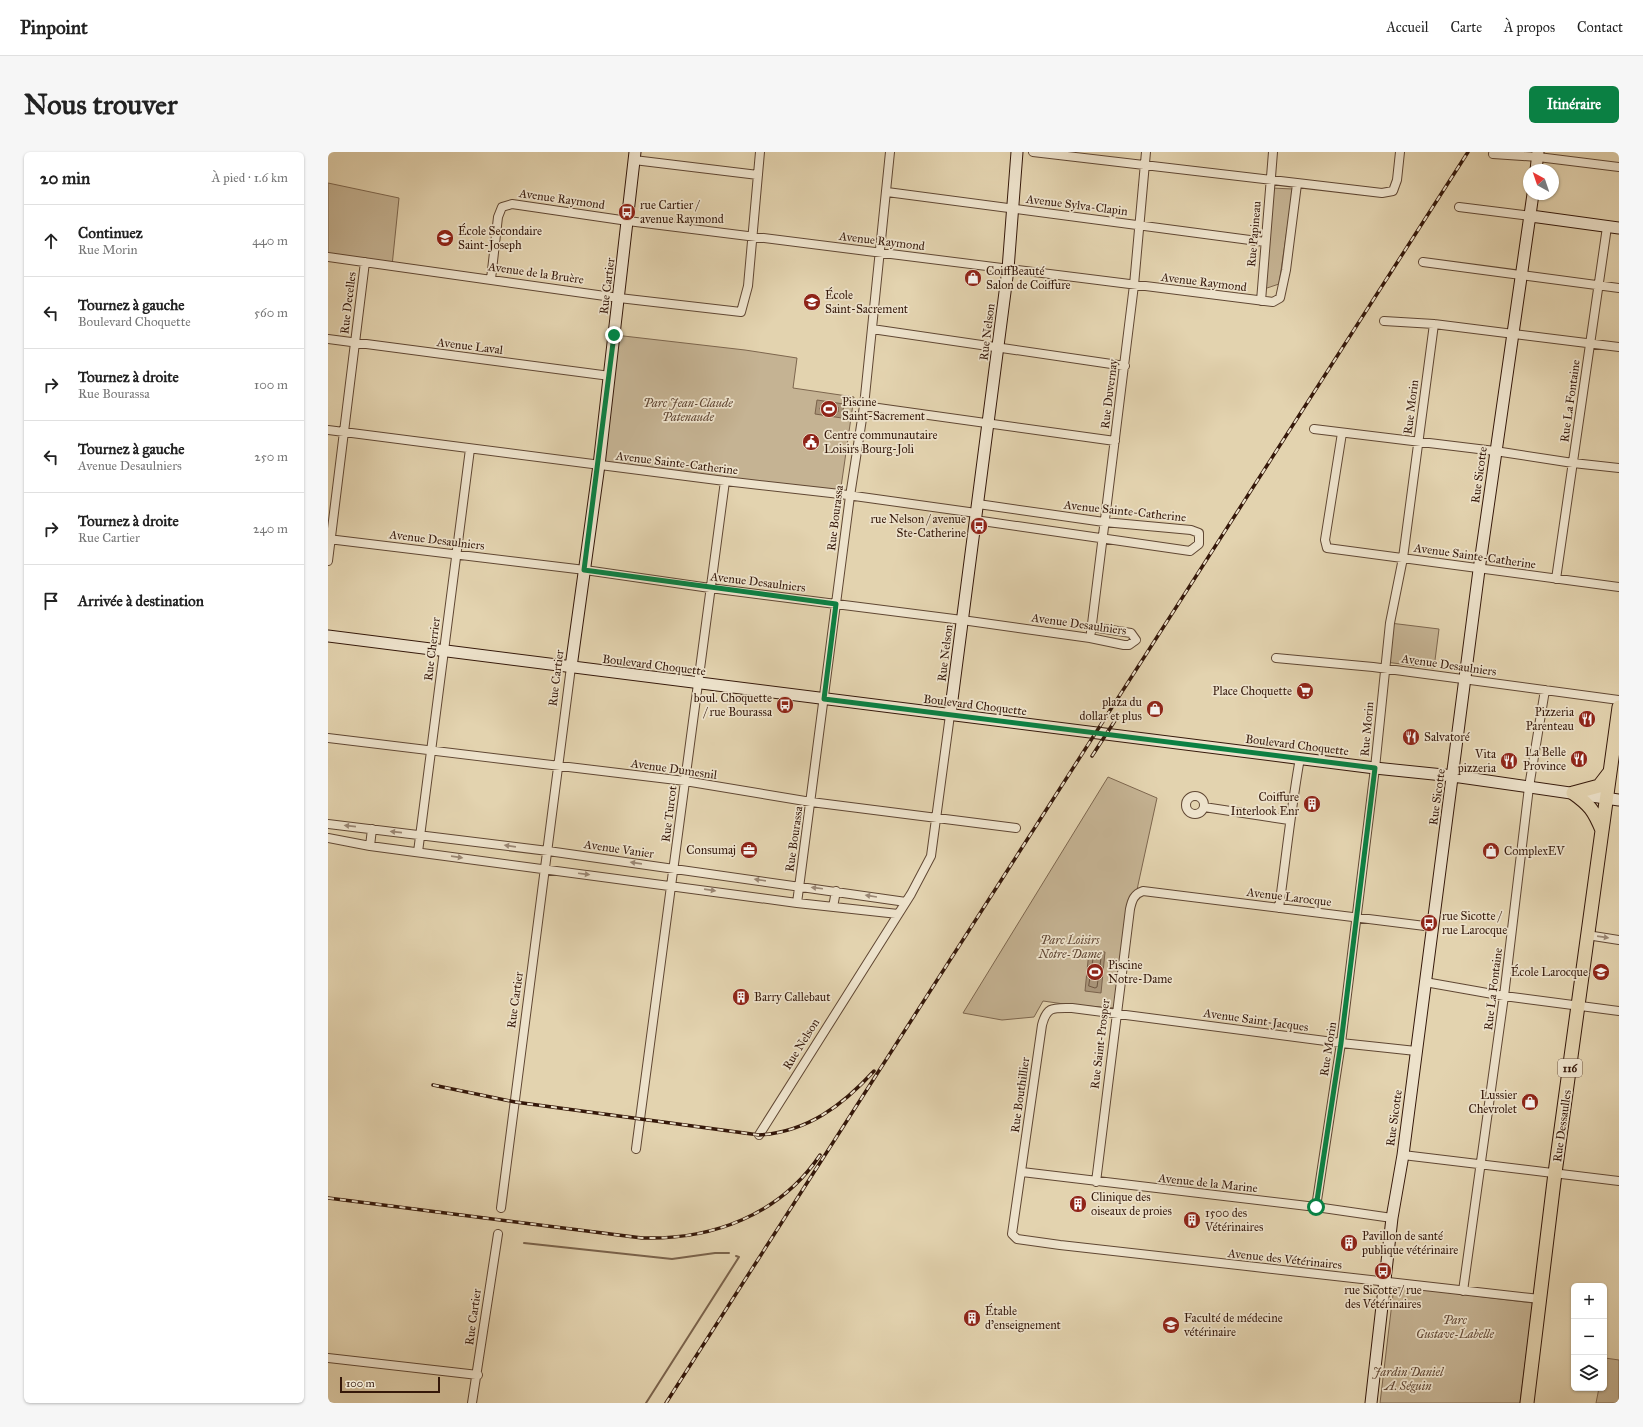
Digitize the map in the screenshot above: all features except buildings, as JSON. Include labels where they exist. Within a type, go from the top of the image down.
[{"type":"main road","name":"Rue Dessaulles","points":[[1527,1403],[1555,1173],[1579,1005],[1586,935],[1602,830],[1613,799],[1611,767],[1619,707]]},
{"type":"main road","points":[[1573,793],[1599,786],[1607,776],[1611,767]]},
{"type":"main road","points":[[1573,793],[1595,812],[1602,830]]},
{"type":"street","points":[[753,237],[760,152]]},
{"type":"street","name":"Rue Bourassa","points":[[797,903],[850,496],[864,406],[890,152]]},
{"type":"street","name":"Rue Nelson","points":[[759,1135],[906,902],[931,856],[1008,269],[1017,152]]},
{"type":"street","points":[[1033,152],[1382,194],[1393,192],[1397,180],[1400,152]]},
{"type":"street","name":"Rue Duvernay","points":[[1090,638],[1125,366],[1146,152]]},
{"type":"street","name":"Rue Papineau","points":[[1261,301],[1274,152]]},
{"type":"street","points":[[1493,154],[1538,154],[1619,167]]},
{"type":"street","points":[[1537,164],[1538,154]]},
{"type":"street","points":[[634,156],[758,175]]},
{"type":"street","name":"Rue Cartier","points":[[502,1208],[571,667],[599,465],[628,221],[634,156]]},
{"type":"street","points":[[1261,301],[1273,302],[1280,298],[1286,270],[1297,184]]},
{"type":"street","name":"Avenue Sylva-Clapin","points":[[887,192],[1265,242]]},
{"type":"street","name":"Rue Sicotte","points":[[1371,1403],[1386,1282],[1392,1218],[1403,1155],[1495,451],[1533,200]]},
{"type":"street","name":"Avenue Raymond","points":[[491,279],[498,217],[502,207],[512,204],[628,221],[1261,301]]},
{"type":"street","points":[[1459,207],[1619,228]]},
{"type":"street","name":"Rue La Fontaine","points":[[1556,579],[1607,227]]},
{"type":"street","name":"Avenue de la Bruère","points":[[328,257],[619,298],[741,312],[748,286],[753,237]]},
{"type":"street","name":"Rue Decelles","points":[[328,561],[329,539],[365,262]]},
{"type":"street","points":[[1422,262],[1619,288]]},
{"type":"street","points":[[1384,321],[1434,324],[1619,347]]},
{"type":"street","name":"Rue Morin","points":[[1316,1207],[1341,1043],[1357,918],[1375,768],[1390,623],[1403,558],[1434,324]]},
{"type":"street","points":[[872,328],[1125,366]]},
{"type":"street","name":"Avenue Laval","points":[[328,339],[610,376]]},
{"type":"street","points":[[864,406],[1115,441]]},
{"type":"street","points":[[1314,429],[1619,468]]},
{"type":"street","name":"Avenue Sainte-Catherine","points":[[328,430],[976,512],[1191,530],[1200,533],[1199,544],[1190,551],[1103,539],[976,512]]},
{"type":"street","name":"Avenue Sainte-Catherine","points":[[1342,433],[1325,540],[1327,548],[1619,588]]},
{"type":"street","name":"Rue Cherrier","points":[[418,852],[470,449]]},
{"type":"street","name":"Rue Turcot","points":[[636,1149],[725,481]]},
{"type":"street","name":"Avenue Desaulniers","points":[[329,539],[584,570],[710,588],[962,620],[1090,638],[1124,645],[1129,645],[1136,640],[1131,634],[1092,627]]},
{"type":"street","name":"Boulevard Choquette","points":[[328,636],[1375,768],[1453,776],[1613,799]]},
{"type":"street","name":"Avenue Desaulniers","points":[[1276,658],[1385,669],[1619,700]]},
{"type":"street","name":"Rue La Fontaine","points":[[1463,1291],[1504,996],[1529,787],[1546,690]]},
{"type":"street","name":"Avenue Dumesnil","points":[[328,738],[685,781],[811,802],[1016,828]]},
{"type":"street","points":[[1279,908],[1286,861],[1289,820],[1300,758]]},
{"type":"street","points":[[1204,807],[1289,820]]},
{"type":"street","name":"Avenue Vanier","points":[[328,824],[421,834],[548,851],[906,902]]},
{"type":"street","points":[[370,846],[372,829]]},
{"type":"street","points":[[328,838],[370,846],[672,885],[797,903],[898,914]]},
{"type":"street","points":[[833,907],[836,891]]},
{"type":"street","name":"Avenue Larocque","points":[[1143,891],[1433,927]]},
{"type":"street","name":"Rue Saint-Prosper","points":[[1096,1182],[1130,909],[1133,898],[1143,891]]},
{"type":"street","points":[[1586,935],[1619,940]]},
{"type":"street","points":[[1425,982],[1504,996],[1619,1010]]},
{"type":"street","name":"Rue Bouthillier","points":[[1028,1241],[1017,1239],[1012,1234],[1042,1025],[1045,1014],[1053,1008],[1072,1008],[1116,1013]]},
{"type":"street","name":"Avenue Saint-Jacques","points":[[1116,1013],[1341,1043],[1416,1051]]},
{"type":"street","points":[[1403,1155],[1619,1181]]},
{"type":"street","name":"Avenue de la Marine","points":[[1022,1172],[1316,1207],[1392,1218]]},
{"type":"street","name":"Rue Cartier","points":[[472,1403],[478,1375],[498,1234]]},
{"type":"street","name":"Avenue des Vétérinaires","points":[[1028,1241],[1540,1299]]},
{"type":"street","points":[[328,1358],[478,1375]]},
{"type":"green space","points":[[328,183],[399,198],[392,266],[328,257]]},
{"type":"green space","points":[[1272,188],[1293,189],[1279,284],[1264,289]]},
{"type":"green space","name":"Parc Jean-Claude Patenaude","points":[[615,335],[745,350],[797,358],[793,388],[854,397],[840,494],[599,465]]},
{"type":"green space","points":[[1390,623],[1439,629],[1434,668],[1385,662]]},
{"type":"green space","name":"Parc Loisirs Notre-Dame","points":[[1108,777],[1157,798],[1138,885],[1117,1008],[1071,1005],[1043,1001],[1034,1017],[1002,1020],[963,1013]]},
{"type":"green space","name":"Parc Gustave-Labelle","points":[[1394,1286],[1533,1303],[1520,1403],[1380,1403]]},
{"type":"green space","points":[[1607,1358],[1619,1360],[1619,1403],[1596,1403],[1598,1391],[1607,1391]]},
{"type":"water","name":"Piscine Saint-Sacrement","points":[[817,400],[844,404],[842,418],[815,414]]},
{"type":"water","name":"Piscine Notre-Dame","points":[[1089,951],[1105,952],[1101,993],[1085,991]]},
{"type":"waterway","points":[[524,1243],[672,1259],[715,1253],[729,1253]]},
{"type":"waterway","points":[[646,1403],[739,1257],[736,1256]]},
{"type":"railway","points":[[666,1403],[1468,152]]},
{"type":"railway","points":[[1092,756],[1118,716]]},
{"type":"railway","points":[[433,1085],[515,1102],[759,1135],[793,1129],[808,1123],[836,1106],[862,1084],[874,1071]]},
{"type":"railway","points":[[328,1198],[642,1238],[668,1237],[694,1234],[719,1228],[742,1220],[765,1208],[785,1194],[804,1176],[820,1155]]},
{"type":"place","name":"rue Cartier / avenue Raymond","points":[[627,212]]},
{"type":"place","name":"École Secondaire Saint-Joseph","points":[[445,238]]},
{"type":"place","name":"CoiffBeauté Salon de Coiffure","points":[[973,278]]},
{"type":"place","name":"École Saint-Sacrement","points":[[812,302]]},
{"type":"place","name":"Piscine Saint-Sacrement","points":[[829,409]]},
{"type":"place","name":"Centre communautaire Loisirs Bourg-Joli","points":[[811,442]]},
{"type":"place","name":"rue Nelson / avenue Ste-Catherine","points":[[979,526]]},
{"type":"place","name":"Place Choquette","points":[[1305,691]]},
{"type":"place","name":"boul. Choquette / rue Bourassa","points":[[785,705]]},
{"type":"place","name":"plaza du dollar et plus","points":[[1155,709]]},
{"type":"place","name":"Pizzeria Parenteau","points":[[1587,719]]},
{"type":"place","name":"Salvatoré","points":[[1411,737]]},
{"type":"place","name":"La Belle Province","points":[[1579,759]]},
{"type":"place","name":"Vita pizzeria","points":[[1509,761]]},
{"type":"place","name":"Coiffure Interlook Enr","points":[[1312,804]]},
{"type":"place","name":"Consumaj","points":[[749,850]]},
{"type":"place","name":"ComplexEV","points":[[1491,851]]},
{"type":"place","name":"rue Sicotte / rue Larocque","points":[[1429,923]]},
{"type":"place","name":"Piscine Notre-Dame","points":[[1095,972]]},
{"type":"place","name":"École Larocque","points":[[1601,972]]},
{"type":"place","name":"Barry Callebaut","points":[[741,997]]},
{"type":"place","name":"Lussier Chevrolet","points":[[1530,1102]]},
{"type":"place","name":"Clinique des oiseaux de proies","points":[[1078,1204]]},
{"type":"place","name":"1500 des Vétérinaires","points":[[1192,1220]]},
{"type":"place","name":"Pavillon de santé publique vétérinaire","points":[[1349,1243]]},
{"type":"place","name":"rue Sicotte / rue des Vétérinaires","points":[[1383,1271]]},
{"type":"place","name":"Étable d'enseignement","points":[[972,1318]]},
{"type":"place","name":"Faculté de médecine vétérinaire","points":[[1171,1325]]},
{"type":"route","points":[[614,335],[599,465],[594,490],[584,570],[836,604],[824,699],[1375,768],[1341,1043],[1316,1207]]},
{"type":"park label","name":"Jardin Daniel A. Séguin","points":[[1408,1379]]}]
